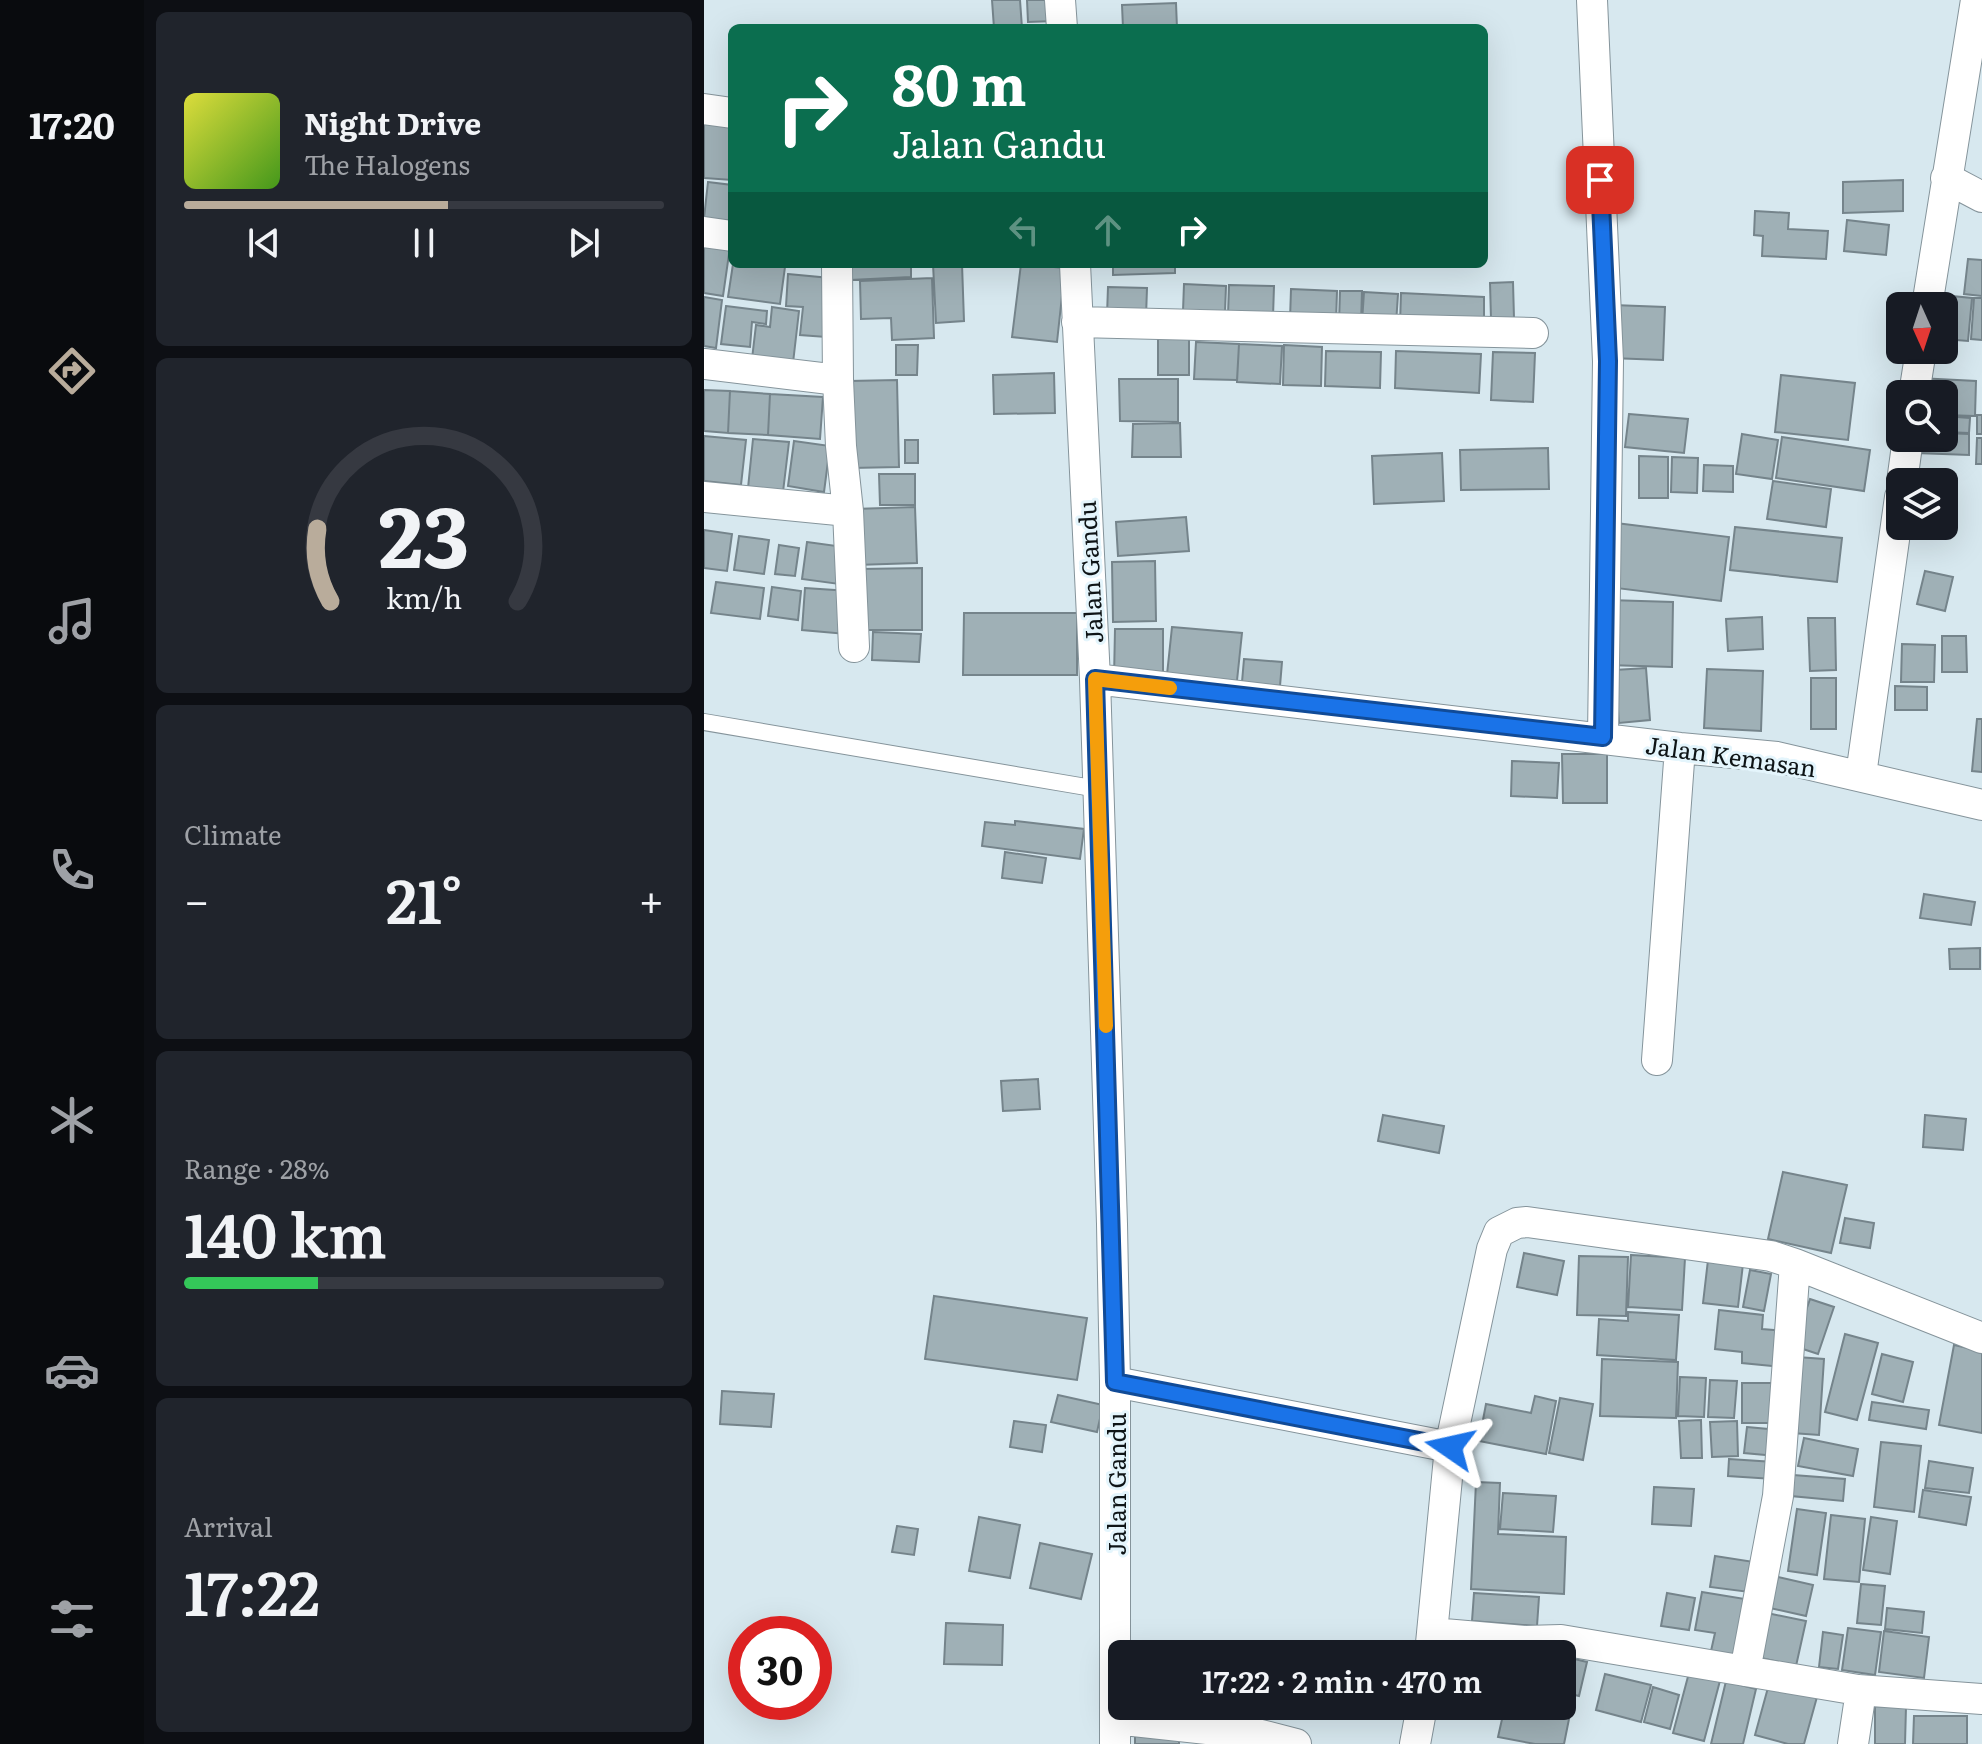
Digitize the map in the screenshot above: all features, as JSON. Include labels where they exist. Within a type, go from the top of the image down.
[{"type":"street","points":[[1060,0],[1062,24]]},
{"type":"street","points":[[1592,0],[1608,361],[1603,737]]},
{"type":"street","points":[[1929,292],[1976,0]]},
{"type":"street","points":[[704,109],[728,112]]},
{"type":"street","points":[[1946,178],[1982,197]]},
{"type":"street","points":[[704,232],[728,235]]},
{"type":"street","points":[[837,268],[838,380],[854,647]]},
{"type":"street","name":"Jalan Gandu","points":[[1075,268],[1095,679],[1115,1382],[1115,1732]]},
{"type":"street","points":[[1077,322],[1533,333]]},
{"type":"street","points":[[704,364],[838,380]]},
{"type":"street","points":[[704,497],[848,511]]},
{"type":"street","points":[[1861,775],[1894,540]]},
{"type":"street","name":"Jalan Kemasan","points":[[1095,679],[1777,757],[1982,805]]},
{"type":"street","points":[[1657,1060],[1680,748]]},
{"type":"street","points":[[1431,1640],[1450,1447],[1492,1249],[1499,1232],[1506,1227],[1527,1222],[1771,1256],[1982,1338]]},
{"type":"street","points":[[1745,1671],[1778,1496],[1795,1264]]},
{"type":"street","points":[[1115,1382],[1450,1447]]},
{"type":"street","points":[[1576,1642],[1861,1691],[1982,1699]]},
{"type":"street","points":[[1853,1744],[1861,1691]]},
{"type":"street","points":[[1415,1744],[1419,1720]]},
{"type":"street","points":[[1115,1732],[1261,1735],[1296,1744]]},
{"type":"lane","points":[[704,722],[1098,789]]},
{"type":"building","points":[[992,0],[1020,0],[1022,24],[994,24]]},
{"type":"building","points":[[1027,0],[1054,0],[1055,21],[1028,22]]},
{"type":"building","points":[[1176,3],[1177,24],[1123,24],[1122,5]]},
{"type":"building","points":[[704,120],[728,122],[728,180],[704,178]]},
{"type":"building","points":[[1903,180],[1903,211],[1843,213],[1843,182]]},
{"type":"building","points":[[708,182],[728,184],[728,221],[704,218]]},
{"type":"building","points":[[1755,211],[1789,213],[1788,229],[1828,231],[1826,259],[1762,256],[1763,236],[1754,235]]},
{"type":"building","points":[[1847,220],[1889,225],[1886,255],[1844,251]]},
{"type":"building","points":[[704,244],[728,247],[723,296],[704,293]]},
{"type":"building","points":[[1968,259],[1982,260],[1982,296],[1964,294]]},
{"type":"building","points":[[732,268],[785,268],[780,304],[728,297]]},
{"type":"building","points":[[850,268],[911,268],[911,277],[850,280]]},
{"type":"building","points":[[933,268],[962,268],[964,321],[936,323]]},
{"type":"building","points":[[1021,268],[1065,268],[1057,342],[1012,337]]},
{"type":"building","points":[[1113,268],[1175,268],[1175,273],[1113,275]]},
{"type":"building","points":[[788,274],[830,278],[826,337],[800,335],[803,307],[786,306]]},
{"type":"building","points":[[932,278],[934,338],[892,340],[891,318],[861,319],[860,281]]},
{"type":"building","points":[[1513,282],[1514,318],[1491,319],[1490,283]]},
{"type":"building","points":[[1184,284],[1226,286],[1225,312],[1183,311]]},
{"type":"building","points":[[1229,285],[1274,286],[1273,317],[1228,315]]},
{"type":"building","points":[[1108,287],[1147,288],[1146,317],[1107,315]]},
{"type":"building","points":[[1291,289],[1337,291],[1336,322],[1290,320]]},
{"type":"building","points":[[1340,291],[1362,291],[1361,324],[1339,323]]},
{"type":"building","points":[[1364,292],[1398,294],[1396,324],[1362,322]]},
{"type":"building","points":[[1401,293],[1484,297],[1484,328],[1400,324]]},
{"type":"building","points":[[704,297],[722,300],[716,348],[704,346]]},
{"type":"building","points":[[1958,297],[1972,298],[1968,341],[1958,340]]},
{"type":"building","points":[[1974,298],[1982,298],[1982,340],[1971,339]]},
{"type":"building","points":[[1613,305],[1665,307],[1663,360],[1610,358]]},
{"type":"building","points":[[726,306],[767,311],[766,324],[752,322],[750,347],[721,344]]},
{"type":"building","points":[[772,307],[799,311],[793,363],[752,359],[756,325],[770,327]]},
{"type":"building","points":[[1189,336],[1189,375],[1158,375],[1158,337]]},
{"type":"building","points":[[1196,342],[1239,344],[1237,380],[1194,379]]},
{"type":"building","points":[[1239,344],[1282,346],[1280,384],[1237,382]]},
{"type":"building","points":[[896,345],[918,345],[917,375],[896,375]]},
{"type":"building","points":[[1284,345],[1322,347],[1321,386],[1283,385]]},
{"type":"building","points":[[1326,351],[1381,352],[1380,388],[1325,386]]},
{"type":"building","points":[[1396,351],[1481,354],[1479,393],[1395,388]]},
{"type":"building","points":[[1493,352],[1535,353],[1533,402],[1491,400]]},
{"type":"building","points":[[1054,373],[1055,413],[994,414],[993,375]]},
{"type":"building","points":[[1781,375],[1855,383],[1848,440],[1775,432]]},
{"type":"building","points":[[1119,379],[1178,379],[1178,422],[1120,421]]},
{"type":"building","points":[[897,380],[899,467],[851,468],[849,381]]},
{"type":"building","points":[[1958,380],[1976,381],[1975,416],[1958,415]]},
{"type":"building","points":[[704,390],[730,391],[728,433],[704,431]]},
{"type":"building","points":[[730,391],[770,394],[768,435],[728,433]]},
{"type":"building","points":[[770,394],[823,397],[820,439],[768,435]]},
{"type":"building","points":[[1629,414],[1688,419],[1684,453],[1625,447]]},
{"type":"building","points":[[1977,415],[1982,415],[1982,434],[1977,434]]},
{"type":"building","points":[[1958,417],[1970,418],[1969,433],[1958,433]]},
{"type":"building","points":[[1180,423],[1181,457],[1132,457],[1133,424]]},
{"type":"building","points":[[1742,434],[1778,440],[1772,479],[1736,474]]},
{"type":"building","points":[[1958,434],[1969,434],[1969,455],[1916,453],[1958,452]]},
{"type":"building","points":[[704,436],[746,440],[741,485],[704,481]]},
{"type":"building","points":[[1782,437],[1870,450],[1864,491],[1776,478]]},
{"type":"building","points":[[1977,438],[1982,438],[1982,464],[1976,464]]},
{"type":"building","points":[[753,439],[789,442],[783,492],[748,488]]},
{"type":"building","points":[[905,440],[918,440],[918,463],[905,463]]},
{"type":"building","points":[[794,441],[830,446],[824,492],[788,486]]},
{"type":"building","points":[[1548,448],[1549,489],[1461,490],[1460,450]]},
{"type":"building","points":[[1442,453],[1444,501],[1374,504],[1372,456]]},
{"type":"building","points":[[1639,456],[1668,457],[1668,498],[1639,498]]},
{"type":"building","points":[[1672,457],[1698,458],[1697,493],[1671,492]]},
{"type":"building","points":[[1704,465],[1733,466],[1733,492],[1703,491]]},
{"type":"building","points":[[879,474],[915,474],[915,505],[880,505]]},
{"type":"building","points":[[1773,481],[1831,489],[1826,527],[1767,519]]},
{"type":"building","points":[[915,507],[917,563],[856,565],[854,509]]},
{"type":"building","points":[[1186,517],[1189,551],[1118,556],[1116,522]]},
{"type":"building","points":[[1616,523],[1729,537],[1721,601],[1608,587]]},
{"type":"building","points":[[1735,527],[1842,538],[1837,582],[1730,570]]},
{"type":"building","points":[[704,530],[732,534],[727,571],[704,568]]},
{"type":"building","points":[[739,536],[769,540],[764,574],[734,570]]},
{"type":"building","points":[[807,542],[844,547],[839,584],[802,579]]},
{"type":"building","points":[[779,545],[799,548],[795,576],[775,574]]},
{"type":"building","points":[[1155,561],[1156,621],[1113,622],[1112,562]]},
{"type":"building","points":[[922,568],[922,630],[860,630],[860,569]]},
{"type":"building","points":[[1925,571],[1953,577],[1945,611],[1917,604]]},
{"type":"building","points":[[716,582],[764,588],[760,619],[711,613]]},
{"type":"building","points":[[772,587],[801,591],[798,620],[768,616]]},
{"type":"building","points":[[805,588],[849,591],[846,634],[802,630]]},
{"type":"building","points":[[1608,600],[1673,602],[1672,667],[1607,665]]},
{"type":"building","points":[[964,613],[1077,613],[1077,675],[963,675]]},
{"type":"building","points":[[1762,617],[1763,649],[1728,651],[1726,619]]},
{"type":"building","points":[[1808,618],[1835,618],[1836,670],[1810,671]]},
{"type":"building","points":[[1172,627],[1242,633],[1236,690],[1166,684]]},
{"type":"building","points":[[1115,629],[1163,629],[1163,678],[1114,678]]},
{"type":"building","points":[[873,632],[921,634],[919,662],[872,660]]},
{"type":"building","points":[[1942,636],[1966,636],[1967,672],[1942,672]]},
{"type":"building","points":[[1902,644],[1935,645],[1934,682],[1901,682]]},
{"type":"building","points":[[1244,659],[1282,662],[1280,686],[1242,682]]},
{"type":"building","points":[[1646,668],[1650,720],[1619,723],[1615,670]]},
{"type":"building","points":[[1707,669],[1763,671],[1761,731],[1704,728]]},
{"type":"building","points":[[1811,678],[1836,678],[1836,729],[1811,729]]},
{"type":"building","points":[[1895,686],[1927,687],[1927,710],[1895,710]]},
{"type":"building","points":[[1977,719],[1982,719],[1982,772],[1972,771]]},
{"type":"building","points":[[1562,754],[1607,754],[1607,803],[1563,803]]},
{"type":"building","points":[[1512,761],[1559,763],[1557,798],[1511,796]]},
{"type":"building","points":[[1015,821],[1084,829],[1080,859],[982,846],[985,822],[1015,825]]},
{"type":"building","points":[[1005,852],[1046,858],[1042,883],[1002,878]]},
{"type":"building","points":[[1924,894],[1975,902],[1971,925],[1920,918]]},
{"type":"building","points":[[1980,948],[1980,969],[1950,969],[1949,949]]},
{"type":"building","points":[[1038,1079],[1040,1109],[1003,1111],[1001,1081]]},
{"type":"building","points":[[1383,1115],[1444,1126],[1439,1153],[1378,1141]]},
{"type":"building","points":[[1925,1115],[1966,1119],[1963,1150],[1923,1147]]},
{"type":"building","points":[[1783,1172],[1847,1185],[1831,1253],[1768,1239]]},
{"type":"building","points":[[1845,1218],[1874,1223],[1870,1248],[1840,1243]]},
{"type":"building","points":[[1524,1253],[1564,1261],[1557,1295],[1517,1287]]},
{"type":"building","points":[[1631,1255],[1685,1258],[1682,1310],[1628,1307]]},
{"type":"building","points":[[1579,1256],[1628,1257],[1626,1316],[1577,1315]]},
{"type":"building","points":[[1708,1260],[1743,1264],[1738,1307],[1703,1303]]},
{"type":"building","points":[[1750,1270],[1771,1274],[1764,1311],[1743,1307]]},
{"type":"building","points":[[934,1296],[1087,1318],[1077,1380],[925,1359]]},
{"type":"building","points":[[1810,1299],[1834,1307],[1818,1354],[1794,1346]]},
{"type":"building","points":[[1719,1310],[1763,1315],[1762,1329],[1787,1331],[1783,1367],[1742,1363],[1742,1352],[1715,1349]]},
{"type":"building","points":[[1628,1312],[1679,1315],[1676,1360],[1597,1355],[1599,1319],[1628,1321]]},
{"type":"building","points":[[1845,1334],[1878,1343],[1857,1420],[1825,1412]]},
{"type":"building","points":[[1954,1345],[1982,1351],[1982,1433],[1939,1425]]},
{"type":"building","points":[[1882,1354],[1913,1362],[1903,1402],[1872,1394]]},
{"type":"building","points":[[1797,1357],[1824,1359],[1819,1435],[1792,1433]]},
{"type":"building","points":[[1602,1359],[1678,1362],[1676,1418],[1600,1416]]},
{"type":"building","points":[[1680,1377],[1706,1378],[1704,1417],[1678,1416]]},
{"type":"building","points":[[1710,1380],[1737,1381],[1734,1418],[1708,1417]]},
{"type":"building","points":[[1742,1383],[1779,1383],[1779,1423],[1742,1423]]},
{"type":"building","points":[[722,1391],[774,1394],[771,1427],[720,1424]]},
{"type":"building","points":[[1058,1395],[1103,1405],[1097,1432],[1051,1422]]},
{"type":"building","points":[[1535,1396],[1556,1401],[1546,1454],[1479,1441],[1486,1404],[1531,1413]]},
{"type":"building","points":[[1560,1398],[1593,1404],[1583,1460],[1549,1453]]},
{"type":"building","points":[[1872,1402],[1929,1410],[1926,1429],[1869,1420]]},
{"type":"building","points":[[1701,1420],[1702,1458],[1681,1458],[1679,1421]]},
{"type":"building","points":[[1014,1421],[1046,1425],[1042,1452],[1010,1447]]},
{"type":"building","points":[[1737,1421],[1738,1456],[1712,1457],[1710,1422]]},
{"type":"building","points":[[1747,1427],[1779,1430],[1776,1456],[1744,1453]]},
{"type":"building","points":[[1804,1438],[1858,1449],[1853,1476],[1798,1466]]},
{"type":"building","points":[[1881,1442],[1921,1446],[1914,1512],[1874,1507]]},
{"type":"building","points":[[1729,1459],[1774,1462],[1773,1479],[1728,1476]]},
{"type":"building","points":[[1929,1461],[1973,1468],[1969,1493],[1925,1488]]},
{"type":"building","points":[[1793,1475],[1845,1479],[1843,1501],[1791,1496]]},
{"type":"building","points":[[1476,1482],[1500,1483],[1498,1534],[1566,1537],[1564,1594],[1471,1589]]},
{"type":"building","points":[[1654,1487],[1694,1489],[1691,1526],[1652,1524]]},
{"type":"building","points":[[1923,1490],[1971,1497],[1966,1525],[1919,1517]]},
{"type":"building","points":[[1503,1493],[1556,1496],[1553,1532],[1500,1529]]},
{"type":"building","points":[[1797,1509],[1826,1513],[1817,1575],[1788,1571]]},
{"type":"building","points":[[1831,1515],[1865,1519],[1859,1582],[1824,1579]]},
{"type":"building","points":[[979,1517],[1020,1525],[1010,1578],[969,1571]]},
{"type":"building","points":[[1871,1517],[1897,1521],[1890,1574],[1863,1570]]},
{"type":"building","points":[[897,1526],[918,1529],[914,1555],[892,1552]]},
{"type":"building","points":[[1040,1543],[1092,1554],[1081,1599],[1030,1588]]},
{"type":"building","points":[[1715,1556],[1754,1562],[1749,1592],[1710,1587]]},
{"type":"building","points":[[1778,1577],[1813,1585],[1806,1616],[1770,1608]]},
{"type":"building","points":[[1861,1584],[1885,1586],[1881,1625],[1857,1623]]},
{"type":"building","points":[[1702,1592],[1751,1600],[1741,1657],[1711,1651],[1715,1633],[1695,1630]]},
{"type":"building","points":[[1474,1593],[1539,1597],[1537,1626],[1472,1621]]},
{"type":"building","points":[[1667,1593],[1695,1598],[1689,1630],[1661,1626]]},
{"type":"building","points":[[1887,1608],[1924,1612],[1922,1633],[1885,1629]]},
{"type":"building","points":[[1767,1613],[1806,1621],[1796,1666],[1757,1657]]},
{"type":"building","points":[[946,1623],[1003,1625],[1002,1665],[944,1664]]},
{"type":"building","points":[[1848,1628],[1881,1632],[1875,1675],[1842,1670]]},
{"type":"building","points":[[1884,1631],[1929,1637],[1924,1678],[1879,1672]]},
{"type":"building","points":[[1823,1632],[1843,1635],[1838,1669],[1819,1667]]},
{"type":"building","points":[[1576,1659],[1587,1662],[1579,1696],[1576,1695]]},
{"type":"building","points":[[1690,1669],[1721,1677],[1704,1741],[1673,1733]]},
{"type":"building","points":[[1605,1674],[1651,1685],[1641,1722],[1596,1710]]},
{"type":"building","points":[[1726,1681],[1756,1689],[1743,1744],[1711,1744]]},
{"type":"building","points":[[1769,1684],[1817,1697],[1804,1744],[1788,1744],[1755,1735]]},
{"type":"building","points":[[1653,1687],[1679,1695],[1670,1729],[1644,1722]]},
{"type":"building","points":[[1875,1706],[1906,1707],[1905,1744],[1875,1744]]},
{"type":"building","points":[[1914,1716],[1967,1716],[1967,1744],[1913,1744]]},
{"type":"building","points":[[1502,1720],[1569,1720],[1564,1744],[1535,1744],[1498,1737]]},
{"type":"building","points":[[1179,1734],[1179,1744],[1135,1744],[1135,1735]]},
{"type":"slow traffic","points":[[1106,1026],[1095,679],[1170,688]]},
{"type":"route","points":[[1450,1447],[1115,1382],[1095,679],[1603,737],[1608,361],[1600,180]]}]
